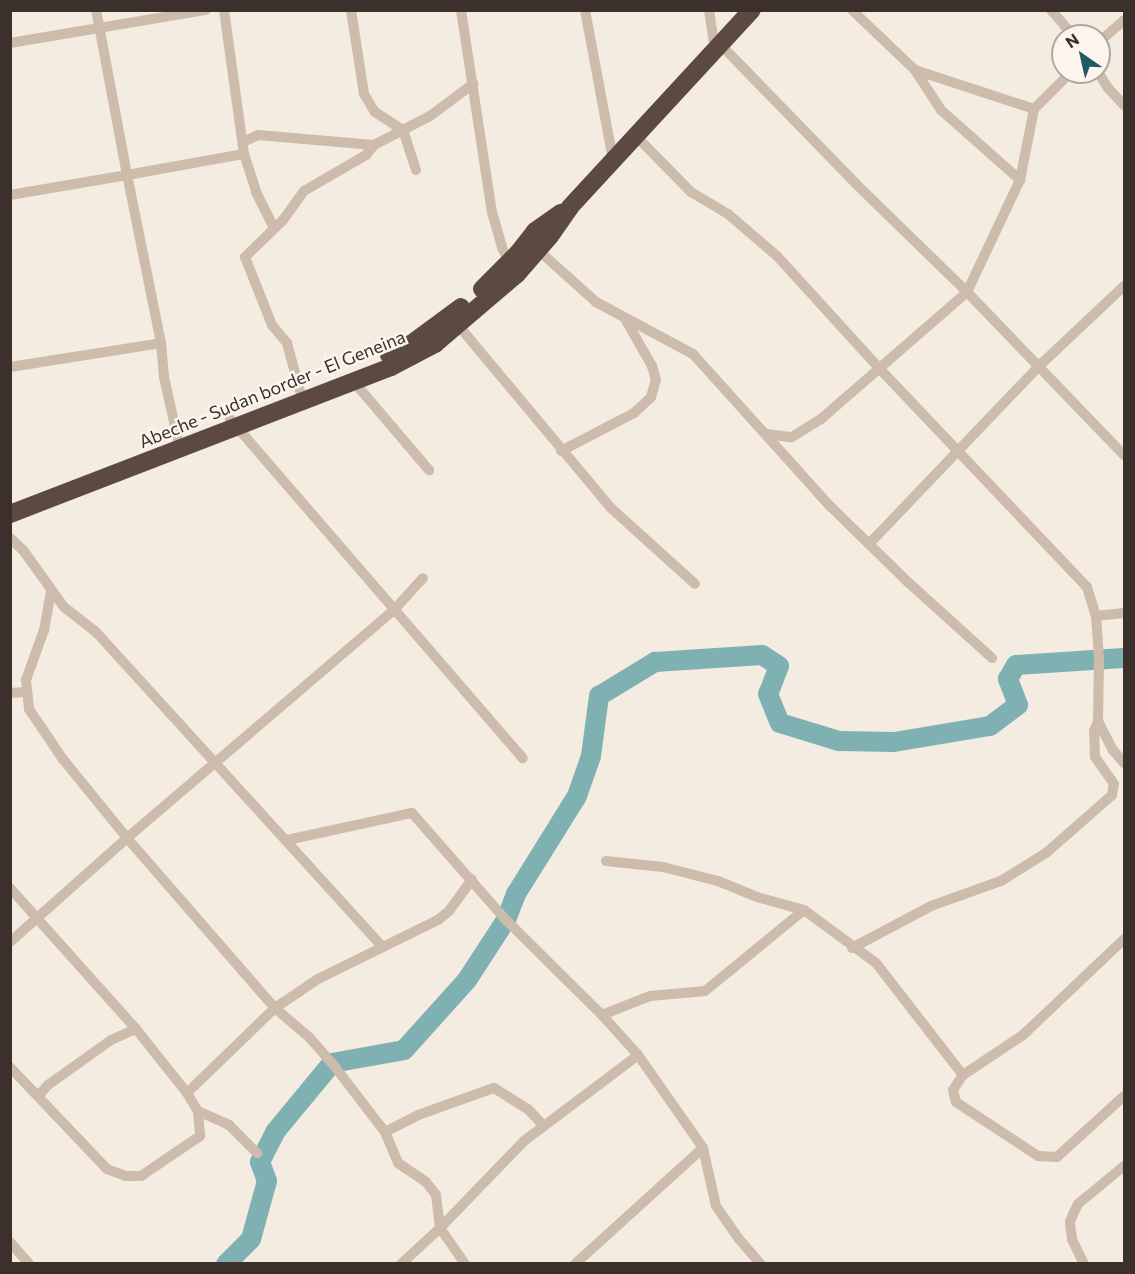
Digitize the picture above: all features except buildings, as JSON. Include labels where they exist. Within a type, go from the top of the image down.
[{"type":"highway","name":"Abeche - Sudan border - El Geneina","points":[[10,504],[178,440],[354,382],[417,355],[513,268],[538,250],[570,207],[752,10]]},
{"type":"highway","name":"Abeche - Sudan border - El Geneina","points":[[513,268],[535,231],[570,207]]},
{"type":"highway","name":"Abeche - Sudan border - El Geneina","points":[[10,514],[233,423],[300,391],[386,357],[455,322]]},
{"type":"street","points":[[96,10],[161,343],[164,377],[178,440]]},
{"type":"street","points":[[128,22],[140,10]]},
{"type":"street","points":[[10,43],[206,10]]},
{"type":"street","points":[[224,10],[243,148],[255,192],[274,228]]},
{"type":"street","points":[[351,10],[364,94],[375,112],[403,130],[416,170]]},
{"type":"street","points":[[461,10],[492,212],[513,268]]},
{"type":"street","points":[[585,10],[614,160]]},
{"type":"street","points":[[709,10],[718,47],[967,291],[1125,455]]},
{"type":"street","points":[[852,10],[915,70],[941,110],[1020,180]]},
{"type":"street","points":[[1051,10],[1063,24]]},
{"type":"street","points":[[1111,32],[1125,20]]},
{"type":"street","points":[[915,70],[1034,109]]},
{"type":"street","points":[[300,391],[287,343],[272,325],[244,257],[274,228],[304,191],[366,155],[374,145],[430,116],[473,84]]},
{"type":"street","points":[[766,434],[792,437],[821,418],[967,291],[1020,180],[1034,109],[1059,84]]},
{"type":"street","points":[[1106,84],[1125,105]]},
{"type":"street","points":[[10,195],[127,175],[243,148],[258,135],[374,145]]},
{"type":"street","points":[[636,136],[692,192],[728,214],[777,256],[879,368],[1087,587],[1096,616],[1099,659],[1098,721],[1094,731],[1095,757],[1114,784],[1112,795],[1046,852],[1001,880],[931,906],[852,948]]},
{"type":"street","points":[[538,250],[596,302],[693,354],[830,506],[992,658]]},
{"type":"street","points":[[869,544],[959,453],[1038,367],[1125,286]]},
{"type":"street","points":[[561,451],[634,413],[651,397],[656,380],[652,366],[624,316]]},
{"type":"street","points":[[455,322],[611,508],[695,584]]},
{"type":"street","points":[[10,367],[161,343]]},
{"type":"street","points":[[354,382],[429,470]]},
{"type":"street","points":[[233,423],[523,758]]},
{"type":"street","points":[[10,538],[23,550],[64,607],[96,632],[383,947]]},
{"type":"street","points":[[10,942],[127,838],[394,610],[423,578]]},
{"type":"street","points":[[51,591],[44,630],[26,680],[29,709],[62,758],[127,838],[275,1008],[310,1038],[385,1132],[398,1163],[426,1182],[436,1195],[440,1228],[465,1263]]},
{"type":"street","points":[[1096,616],[1125,612]]},
{"type":"street","points":[[10,693],[26,692]]},
{"type":"street","points":[[1098,721],[1113,750],[1125,763]]},
{"type":"street","points":[[287,840],[412,813],[506,920],[602,1015],[638,1056],[703,1148],[716,1206],[739,1239],[761,1263]]},
{"type":"street","points":[[606,861],[663,867],[718,880],[757,897],[804,910],[852,948],[876,963],[963,1075]]},
{"type":"street","points":[[191,1089],[275,1008],[318,979],[438,920],[449,911],[472,879]]},
{"type":"street","points":[[10,888],[136,1029],[198,1111],[229,1125],[257,1153]]},
{"type":"street","points":[[602,1015],[650,996],[705,991],[804,910]]},
{"type":"street","points":[[1125,939],[1023,1035],[963,1075],[953,1090],[956,1102],[1038,1156],[1057,1157],[1125,1096]]},
{"type":"street","points":[[38,1096],[48,1085],[111,1040],[136,1029]]},
{"type":"street","points":[[400,1263],[440,1228],[543,1125],[638,1056]]},
{"type":"street","points":[[10,1067],[107,1169],[126,1176],[141,1176],[200,1136],[198,1111]]},
{"type":"street","points":[[385,1132],[418,1115],[494,1088],[528,1109],[543,1125]]},
{"type":"street","points":[[575,1263],[703,1148]]},
{"type":"street","points":[[1084,1263],[1072,1239],[1070,1222],[1074,1212],[1078,1204],[1125,1166]]},
{"type":"street","points":[[10,1242],[29,1263]]},
{"type":"waterway","points":[[226,1264],[251,1239],[267,1181],[260,1162],[275,1132],[332,1063],[404,1050],[467,980],[506,920],[516,894],[577,796],[591,756],[599,696],[655,662],[762,655],[779,666],[768,694],[780,723],[839,741],[894,742],[990,726],[1018,705],[1008,679],[1016,665],[1124,658]]}]
